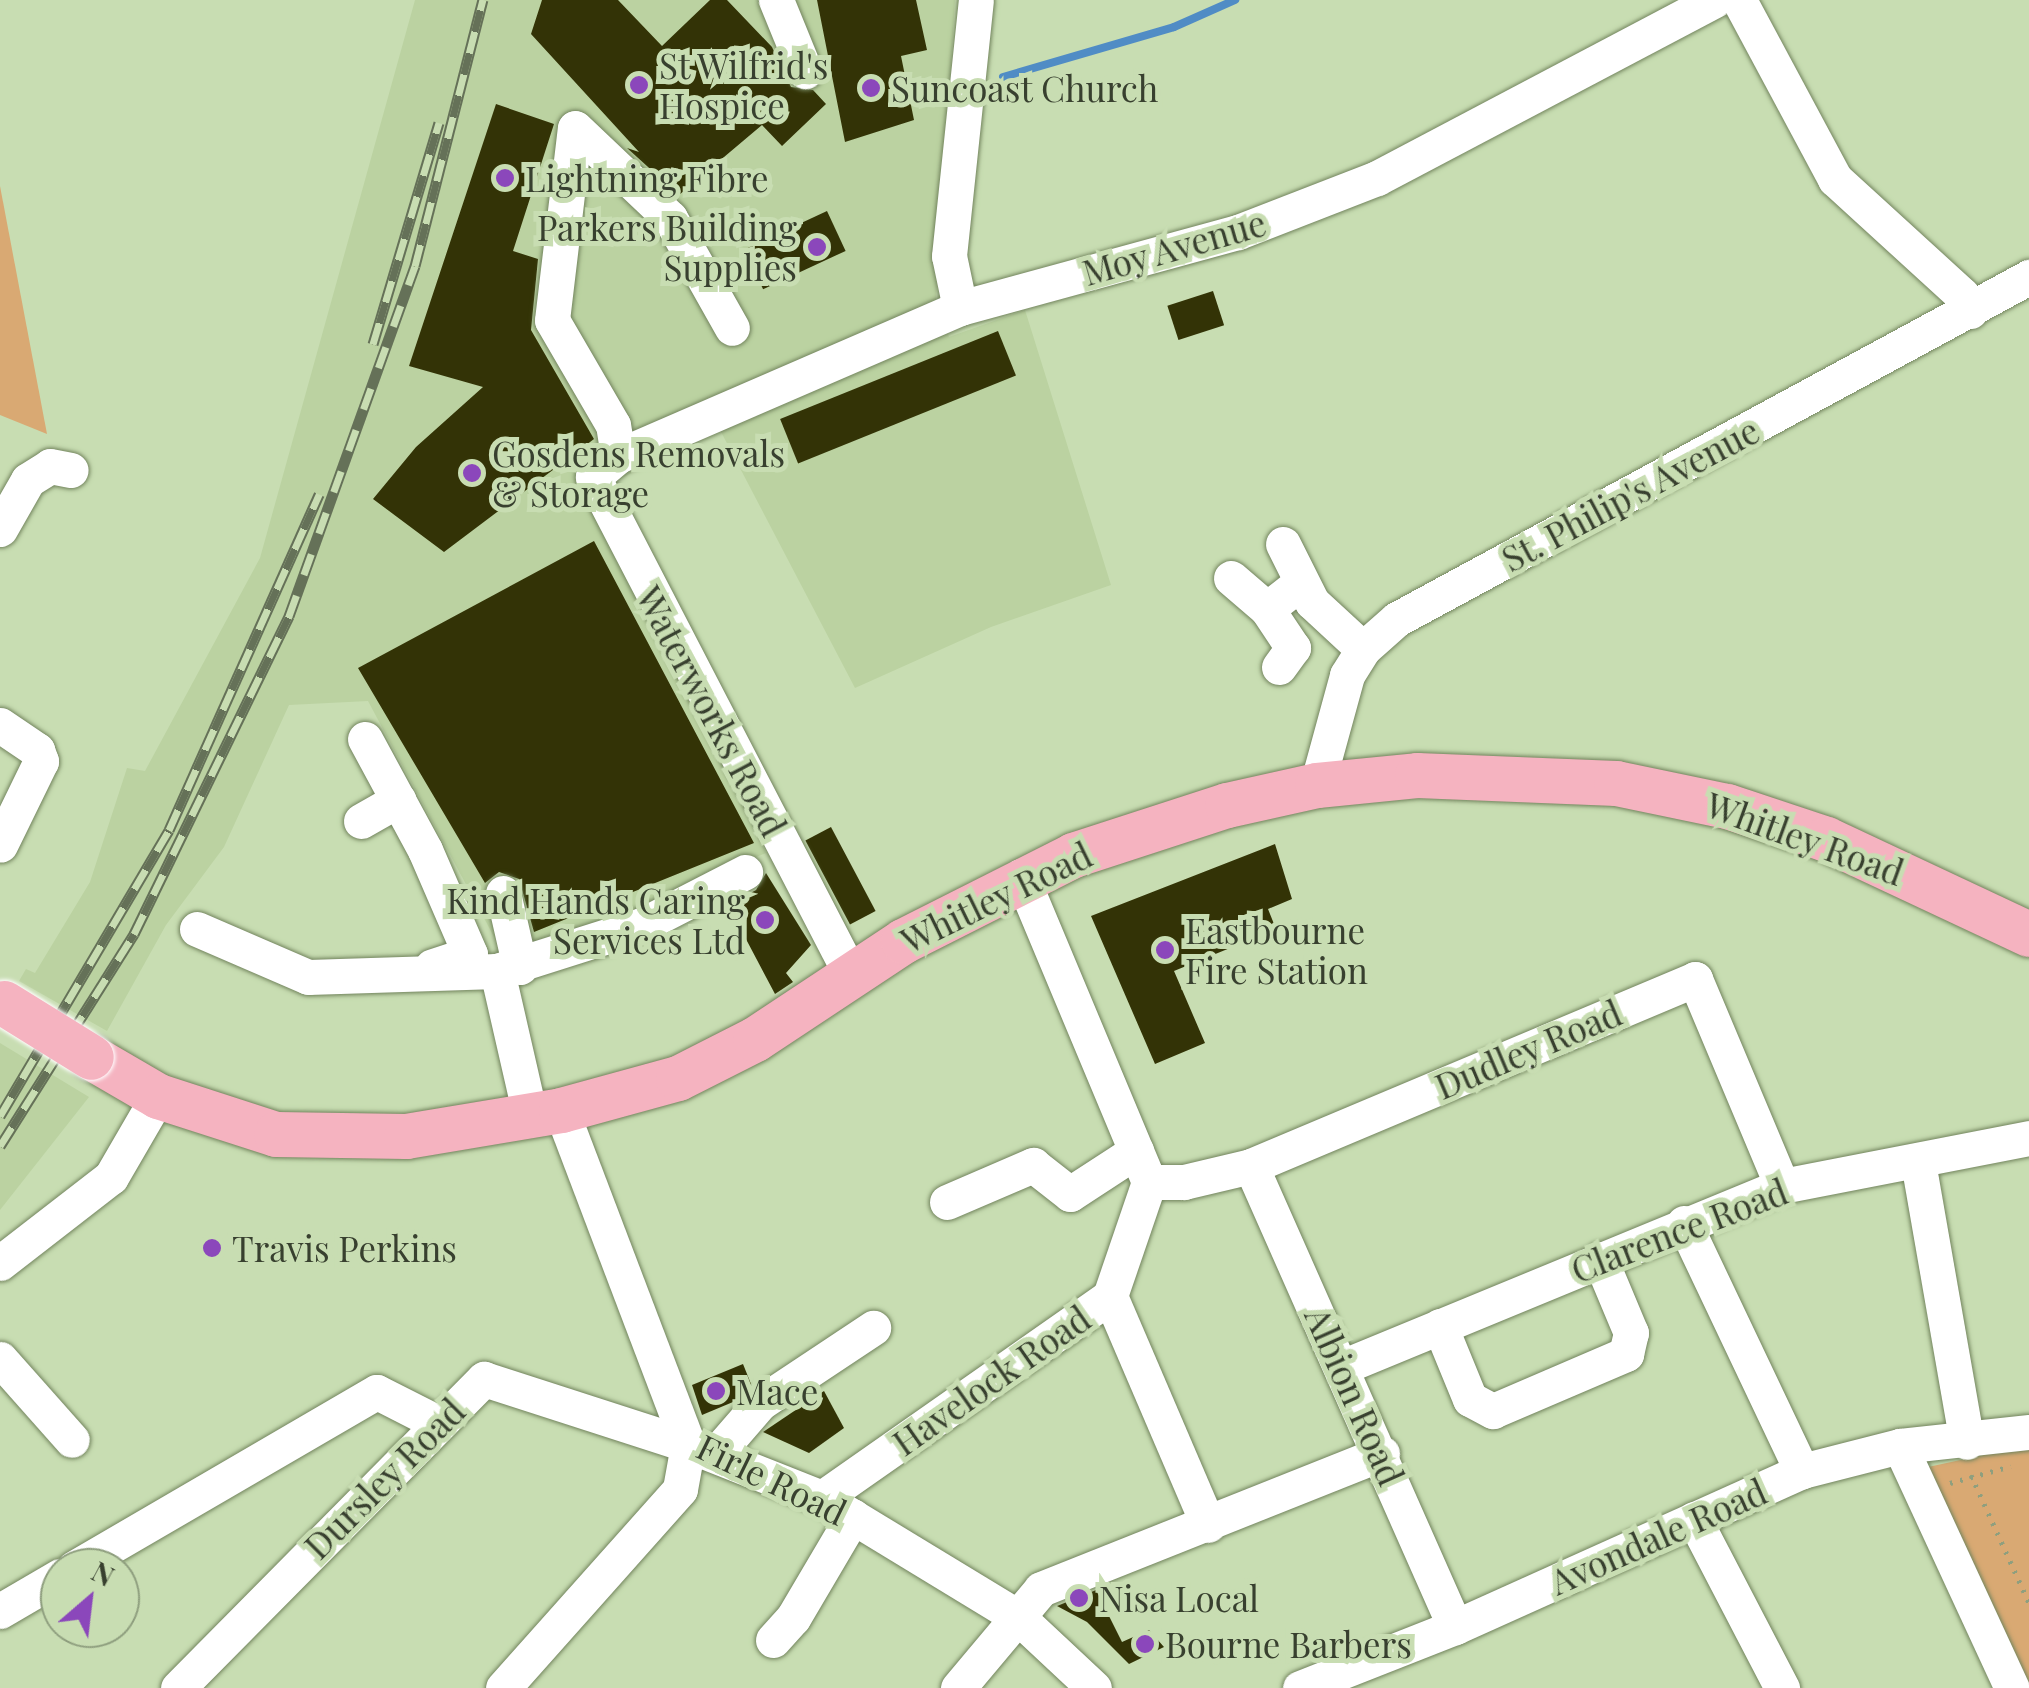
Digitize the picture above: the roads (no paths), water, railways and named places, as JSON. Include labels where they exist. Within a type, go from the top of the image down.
[{"type":"main road","name":"Whitley Road","points":[[2,1002],[158,1096],[276,1134],[340,1139],[546,1112],[678,1078],[755,1039],[850,973],[1021,876],[1164,824],[1317,785],[1486,773],[1672,792],[1826,839],[2028,930]]},
{"type":"street","points":[[776,0],[805,71]]},
{"type":"street","points":[[960,308],[949,256],[976,0]]},
{"type":"street","name":"Moy Avenue","points":[[618,456],[960,308],[1238,232],[1377,178],[1714,0]]},
{"type":"street","points":[[1739,0],[1835,179],[1962,296],[1970,310]]},
{"type":"street","points":[[618,456],[614,425],[552,320],[575,128],[670,218],[732,328]]},
{"type":"street","name":"St. Philip's Avenue","points":[[1317,785],[1334,708],[1363,649],[1398,619],[1970,310],[2023,290]]},
{"type":"street","name":"Waterworks Road","points":[[618,456],[594,477],[602,500],[850,973]]},
{"type":"street","points":[[0,529],[28,480],[50,466],[71,470]]},
{"type":"street","points":[[1283,544],[1299,584],[1363,649]]},
{"type":"street","points":[[1231,578],[1268,609],[1292,648],[1279,666]]},
{"type":"street","points":[[1268,609],[1299,584]]},
{"type":"street","points":[[0,725],[37,750],[42,762],[0,845]]},
{"type":"street","points":[[365,739],[470,954],[393,979]]},
{"type":"street","points":[[361,820],[398,800]]},
{"type":"street","points":[[198,930],[308,977],[393,979],[508,969],[642,926],[745,872]]},
{"type":"street","points":[[947,1202],[1033,1166],[1070,1194],[1142,1166],[1021,876]]},
{"type":"street","name":"Firle Road","points":[[504,893],[508,969],[546,1112],[702,1450],[822,1498],[853,1516],[1018,1617],[1094,1688]]},
{"type":"street","name":"Dudley Road","points":[[1142,1166],[1184,1182],[1251,1166],[1695,979],[1782,1186]]},
{"type":"street","points":[[0,1263],[112,1177],[158,1096]]},
{"type":"street","name":"Clarence Road","points":[[1342,1366],[1782,1186],[2029,1138]]},
{"type":"street","points":[[1918,1162],[1969,1459]]},
{"type":"street","name":"Havelock Road","points":[[822,1498],[1110,1296],[1142,1166]]},
{"type":"street","name":"Albion Road","points":[[1251,1166],[1382,1453],[1454,1627]]},
{"type":"street","points":[[1684,1223],[1802,1471]]},
{"type":"street","points":[[1440,1326],[1470,1399],[1493,1410],[1626,1354],[1631,1334],[1600,1258]]},
{"type":"street","points":[[1110,1296],[1208,1526]]},
{"type":"street","points":[[503,1688],[680,1489],[702,1450],[760,1402],[874,1328]]},
{"type":"street","points":[[0,1359],[72,1440]]},
{"type":"street","name":"Dursley Road","points":[[178,1688],[436,1422],[484,1379],[702,1450]]},
{"type":"street","points":[[108,1548],[376,1392],[436,1422]]},
{"type":"street","name":"Avondale Road","points":[[1300,1688],[1454,1627],[1802,1471],[1900,1446],[1969,1459],[2029,1432]]},
{"type":"street","points":[[1900,1446],[2012,1688]]},
{"type":"street","points":[[958,1688],[1041,1589],[1208,1526],[1382,1453]]},
{"type":"street","points":[[773,1640],[793,1618],[853,1516]]},
{"type":"street","points":[[1694,1519],[1782,1688]]},
{"type":"street","points":[[0,1611],[40,1588]]},
{"type":"waterway","points":[[1003,77],[1174,27],[1235,0]]},
{"type":"railway","points":[[0,1146],[134,934],[289,616],[415,266],[483,0]]},
{"type":"railway","points":[[373,344],[439,123]]},
{"type":"railway","points":[[0,1116],[169,830],[319,494]]},
{"type":"place","name":"St Wilfrid's Hospice","points":[[639,85]]},
{"type":"place","name":"Suncoast Church","points":[[871,88]]},
{"type":"place","name":"Lightning Fibre","points":[[505,178]]},
{"type":"place","name":"Parkers Building Supplies","points":[[817,247]]},
{"type":"place","name":"Gosdens Removals & Storage","points":[[472,473]]},
{"type":"place","name":"Kind Hands Caring Services Ltd","points":[[765,920]]},
{"type":"place","name":"Eastbourne Fire Station","points":[[1165,950]]},
{"type":"place","name":"Travis Perkins","points":[[212,1248]]},
{"type":"place","name":"Mace","points":[[716,1391]]},
{"type":"place","name":"Nisa Local","points":[[1079,1598]]},
{"type":"place","name":"Bourne Barbers","points":[[1145,1644]]}]
